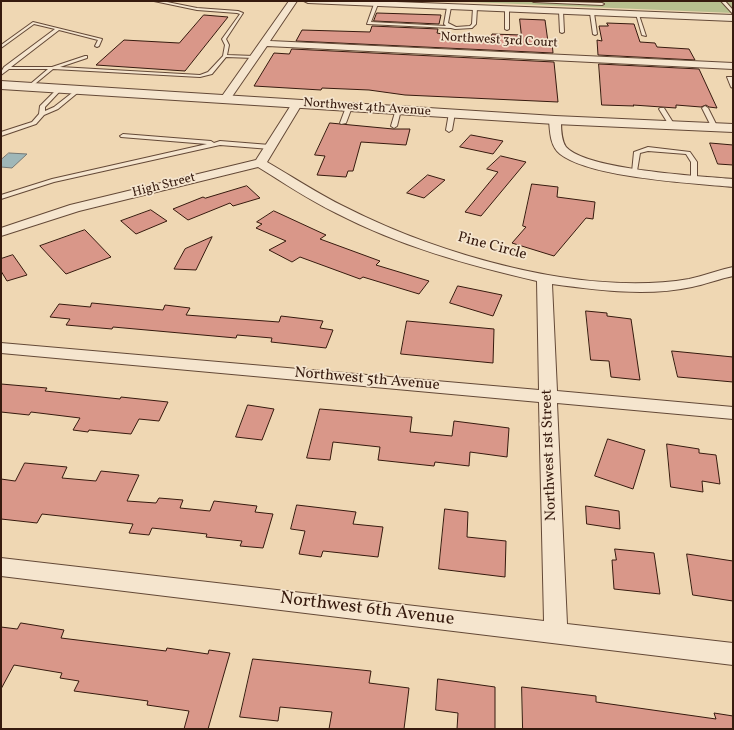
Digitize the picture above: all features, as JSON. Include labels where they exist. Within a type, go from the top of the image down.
[{"type":"street","points":[[225,99],[293,1]]},
{"type":"street","points":[[308,1],[733,18]]},
{"type":"street","name":"Northwest 3rd Court","points":[[264,43],[733,66]]},
{"type":"street","name":"Northwest 4th Avenue","points":[[1,85],[555,120],[671,124],[733,128]]},
{"type":"street","points":[[260,163],[297,104]]},
{"type":"street","points":[[555,120],[559,146],[572,157],[595,165],[733,183]]},
{"type":"street","name":"High Street","points":[[1,232],[75,208],[260,163]]},
{"type":"street","name":"Pine Circle","points":[[260,163],[328,204],[404,238],[462,258],[544,278],[603,287],[643,288],[690,283],[733,271]]},
{"type":"street","name":"Northwest 1st Street","points":[[544,278],[556,633]]},
{"type":"street","name":"Northwest 5th Avenue","points":[[1,348],[733,413]]},
{"type":"street","name":"Northwest 6th Avenue","points":[[1,567],[733,654]]},
{"type":"lane","points":[[1,68],[52,68],[200,76],[210,74],[225,56],[227,45],[224,39],[242,14],[238,12],[197,8],[156,1]]},
{"type":"lane","points":[[534,1],[601,2],[604,13]]},
{"type":"lane","points":[[541,1],[542,11]]},
{"type":"lane","points":[[723,1],[733,13]]},
{"type":"lane","points":[[376,4],[368,23],[471,27],[474,24],[475,8]]},
{"type":"lane","points":[[449,7],[446,24],[450,27]]},
{"type":"lane","points":[[507,9],[507,29]]},
{"type":"lane","points":[[561,11],[562,32]]},
{"type":"lane","points":[[592,13],[596,34]]},
{"type":"lane","points":[[638,14],[644,35]]},
{"type":"lane","points":[[1,47],[34,23],[100,39],[97,46]]},
{"type":"lane","points":[[1,74],[58,29]]},
{"type":"lane","points":[[225,56],[254,57]]},
{"type":"lane","points":[[30,87],[52,68],[85,57]]},
{"type":"lane","points":[[733,78],[729,78],[733,87]]},
{"type":"lane","points":[[42,114],[42,107],[60,88]]},
{"type":"lane","points":[[1,134],[34,123],[42,114],[62,104],[80,90]]},
{"type":"lane","points":[[47,103],[62,104]]},
{"type":"lane","points":[[343,123],[349,107]]},
{"type":"lane","points":[[705,108],[714,126]]},
{"type":"lane","points":[[662,109],[671,124]]},
{"type":"lane","points":[[394,126],[398,110]]},
{"type":"lane","points":[[449,130],[452,113]]},
{"type":"lane","points":[[124,136],[270,147]]},
{"type":"lane","points":[[1,197],[52,181],[220,143]]},
{"type":"lane","points":[[634,171],[637,152],[648,149],[688,153],[694,162],[694,178]]},
{"type":"green space","points":[[446,1],[733,1],[733,13]]},
{"type":"water","points":[[9,153],[27,154],[12,168],[1,167],[1,160]]},
{"type":"building","points":[[377,13],[441,15],[439,24],[374,21]]},
{"type":"building","points":[[204,15],[228,17],[185,71],[96,65],[124,40],[179,43]]},
{"type":"building","points":[[520,19],[545,20],[548,42],[552,42],[553,53],[296,41],[302,30],[370,32],[372,26],[438,29],[437,33],[442,34],[442,36],[491,38],[492,34],[521,35]]},
{"type":"building","points":[[607,23],[634,24],[640,42],[655,43],[657,47],[689,49],[695,60],[598,55],[597,40],[602,41],[599,26],[608,26]]},
{"type":"building","points":[[292,49],[554,62],[558,102],[405,95],[369,90],[322,88],[321,90],[254,86],[274,53],[289,54]]},
{"type":"building","points":[[599,64],[699,69],[717,108],[706,105],[701,107],[676,105],[676,108],[633,105],[634,106],[602,105]]},
{"type":"building","points":[[330,123],[393,129],[410,129],[406,145],[361,142],[353,171],[348,171],[346,177],[317,175],[325,156],[315,155]]},
{"type":"building","points":[[471,135],[503,141],[493,154],[460,147]]},
{"type":"building","points":[[710,143],[733,145],[733,165],[718,164]]},
{"type":"building","points":[[501,156],[526,162],[481,216],[465,212],[498,172],[487,169]]},
{"type":"building","points":[[428,175],[445,180],[424,198],[407,193]]},
{"type":"building","points":[[532,184],[558,187],[557,197],[595,202],[593,219],[586,218],[554,256],[512,243],[526,227],[523,226]]},
{"type":"building","points":[[247,186],[260,198],[233,206],[230,203],[188,220],[173,209],[203,197],[205,198]]},
{"type":"building","points":[[151,210],[167,221],[136,234],[121,221]]},
{"type":"building","points":[[274,211],[326,235],[320,239],[380,261],[376,265],[429,281],[419,294],[363,277],[360,279],[300,257],[292,262],[269,250],[286,241],[256,228],[262,224],[257,222]]},
{"type":"building","points":[[85,230],[111,257],[66,274],[40,246]]},
{"type":"building","points":[[212,237],[196,270],[174,269],[185,249]]},
{"type":"building","points":[[13,255],[27,275],[7,281],[1,271],[1,259]]},
{"type":"building","points":[[458,286],[502,295],[493,316],[450,303]]},
{"type":"building","points":[[92,303],[163,310],[165,305],[190,308],[186,315],[279,322],[281,316],[323,321],[320,328],[333,330],[326,348],[271,342],[272,338],[237,335],[236,338],[113,327],[112,329],[66,325],[70,319],[50,317],[59,304],[90,307]]},
{"type":"building","points":[[586,311],[607,313],[607,316],[631,319],[640,380],[611,377],[609,361],[591,360]]},
{"type":"building","points":[[407,321],[494,329],[493,363],[401,354]]},
{"type":"building","points":[[672,351],[733,357],[733,382],[678,377]]},
{"type":"building","points":[[1,384],[47,388],[45,391],[120,399],[121,397],[168,402],[159,421],[139,419],[131,434],[89,430],[88,432],[73,430],[80,418],[31,412],[29,415],[1,412]]},
{"type":"building","points":[[248,405],[274,409],[262,440],[236,437]]},
{"type":"building","points":[[320,409],[412,417],[410,432],[452,436],[454,421],[509,428],[507,457],[470,452],[469,466],[435,462],[434,466],[378,460],[380,447],[333,442],[330,460],[307,458]]},
{"type":"building","points":[[608,439],[645,450],[633,489],[595,476]]},
{"type":"building","points":[[667,444],[699,449],[699,453],[716,455],[720,484],[702,481],[703,492],[671,487]]},
{"type":"building","points":[[25,463],[67,467],[62,478],[96,481],[101,471],[139,475],[127,501],[156,503],[159,498],[183,500],[180,508],[210,511],[214,501],[257,506],[255,512],[273,514],[263,548],[240,546],[242,541],[206,537],[207,534],[152,528],[149,535],[129,533],[133,524],[42,514],[37,523],[1,519],[1,479],[15,481]]},
{"type":"building","points":[[297,505],[356,512],[353,524],[383,527],[378,557],[323,551],[321,557],[299,554],[305,531],[291,529]]},
{"type":"building","points":[[586,506],[619,511],[620,529],[587,524]]},
{"type":"building","points":[[445,509],[468,512],[467,537],[506,541],[505,577],[439,569]]},
{"type":"building","points":[[615,549],[654,553],[660,594],[614,589],[612,560],[616,560]]},
{"type":"building","points":[[687,554],[733,561],[733,601],[693,595]]},
{"type":"building","points":[[21,623],[64,630],[61,638],[166,651],[167,648],[208,654],[209,650],[230,653],[208,729],[184,729],[189,711],[147,705],[148,701],[74,691],[79,681],[60,678],[62,673],[14,665],[1,689],[1,627],[17,629]]},
{"type":"building","points":[[253,659],[371,671],[369,683],[409,688],[404,729],[329,729],[332,712],[280,707],[278,721],[240,717]]},
{"type":"building","points":[[438,679],[495,687],[495,729],[457,729],[458,713],[436,710]]},
{"type":"building","points":[[522,687],[596,696],[596,702],[716,719],[714,713],[733,716],[733,729],[523,729]]}]
